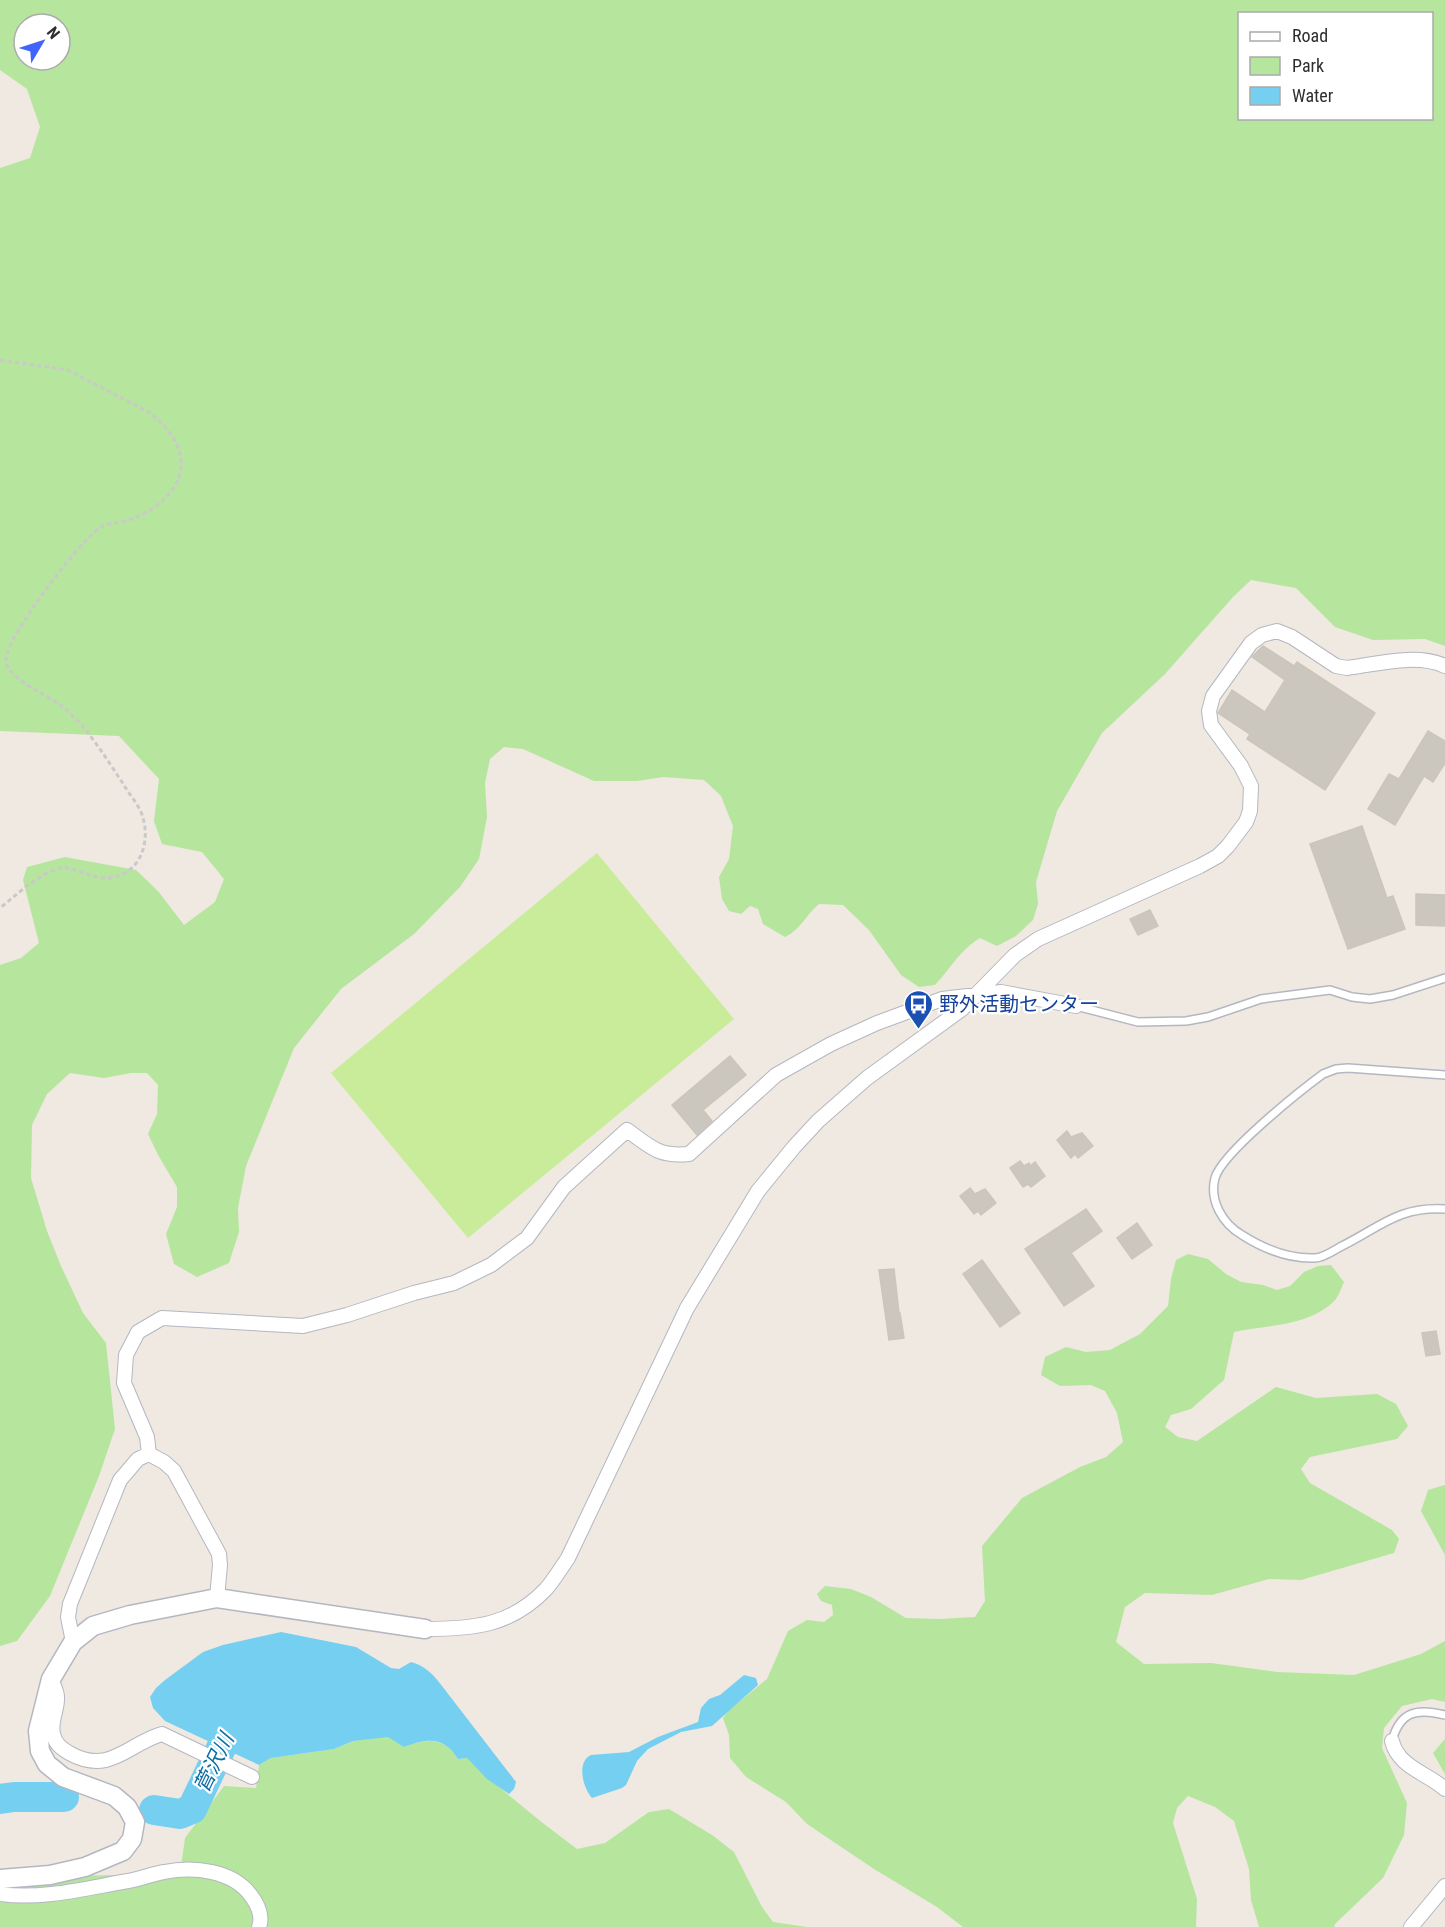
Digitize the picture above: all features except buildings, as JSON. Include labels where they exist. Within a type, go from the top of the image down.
[{"type":"street","points":[[0,1879],[51,1875],[85,1868],[123,1851],[132,1839],[135,1822],[127,1807],[114,1796],[63,1777],[47,1764],[39,1751],[38,1731],[51,1679],[73,1642],[93,1626],[217,1598],[425,1629],[463,1629],[504,1620],[527,1606],[547,1588],[568,1558],[687,1308],[758,1191],[794,1147],[818,1121],[867,1078],[962,1009],[1015,955],[1038,939],[1200,866],[1218,856],[1238,836],[1250,811],[1251,786],[1241,766],[1211,725],[1209,711],[1213,696],[1251,643],[1262,635],[1277,632],[1292,637],[1336,666],[1347,668],[1417,660],[1433,661],[1445,666]]},
{"type":"street","points":[[149,1454],[147,1437],[124,1383],[126,1355],[138,1332],[162,1318],[303,1326],[347,1316],[414,1293],[454,1284],[491,1265],[527,1238],[564,1187],[627,1130],[653,1149],[670,1155],[689,1154],[776,1075],[822,1049],[877,1023],[942,999],[1001,992],[1076,1006]]},
{"type":"street","points":[[149,1454],[164,1462],[174,1471],[219,1554],[217,1598]]},
{"type":"street","points":[[73,1642],[68,1617],[70,1604],[120,1480],[138,1459],[149,1454]]},
{"type":"street","points":[[51,1679],[58,1696],[52,1728],[54,1741],[75,1756],[92,1760],[114,1759],[150,1738],[162,1734],[252,1777]]},
{"type":"street","points":[[1392,1741],[1395,1753],[1411,1767],[1445,1789]]},
{"type":"street","points":[[0,1894],[21,1897],[66,1892],[165,1872],[193,1869],[231,1878],[248,1890],[256,1904],[261,1921],[259,1927]]},
{"type":"street","points":[[1411,1927],[1445,1886]]},
{"type":"lane","points":[[1076,1006],[1138,1022],[1186,1021],[1208,1017],[1261,999],[1330,990],[1352,997],[1370,999],[1393,995],[1445,978]]},
{"type":"lane","points":[[1445,1075],[1348,1068],[1336,1069],[1323,1074],[1228,1157],[1215,1176],[1213,1193],[1219,1212],[1231,1229],[1271,1251],[1318,1258],[1393,1217],[1412,1210],[1445,1209]]},
{"type":"lane","points":[[1392,1741],[1401,1721],[1410,1714],[1431,1711],[1445,1715]]},
{"type":"path","points":[[0,360],[69,370],[150,413],[172,435],[180,449],[182,459],[181,472],[175,487],[162,501],[130,520],[102,526],[84,543],[25,618],[8,649],[6,659],[8,670],[18,680],[58,704],[74,717],[102,753],[141,812],[145,831],[145,847],[139,861],[119,875],[107,879],[64,867],[43,875],[0,908]]},
{"type":"green space","points":[[0,0],[1445,0],[1445,646],[1425,639],[1373,640],[1335,627],[1296,588],[1251,580],[1233,597],[1165,674],[1102,733],[1057,811],[1036,882],[1038,904],[1033,920],[1016,936],[997,946],[980,938],[961,954],[935,985],[919,987],[901,975],[869,930],[843,905],[819,904],[795,930],[785,937],[763,924],[758,909],[750,906],[741,914],[729,911],[722,899],[719,877],[729,859],[733,826],[721,796],[704,780],[663,777],[637,781],[594,781],[523,749],[504,747],[490,759],[485,783],[487,817],[479,859],[460,887],[414,934],[341,989],[294,1048],[246,1166],[238,1208],[239,1232],[229,1263],[197,1277],[174,1264],[166,1234],[177,1207],[177,1187],[148,1134],[157,1114],[158,1085],[147,1073],[131,1073],[104,1078],[70,1073],[47,1094],[32,1125],[31,1178],[47,1231],[61,1266],[83,1313],[106,1343],[115,1429],[99,1476],[50,1596],[17,1641],[0,1646],[0,965],[21,958],[39,943],[23,880],[27,867],[65,857],[136,870],[158,891],[184,925],[215,902],[224,879],[202,852],[162,844],[154,821],[159,779],[119,736],[0,731],[0,168],[30,158],[40,127],[27,89],[0,70]]},
{"type":"green space","points":[[597,853],[734,1019],[468,1238],[331,1073]]},
{"type":"green space","points":[[1188,1254],[1208,1259],[1226,1274],[1241,1282],[1263,1285],[1277,1290],[1290,1286],[1304,1272],[1318,1266],[1331,1265],[1344,1282],[1336,1299],[1315,1315],[1288,1323],[1234,1332],[1224,1380],[1191,1409],[1171,1415],[1165,1427],[1178,1437],[1197,1441],[1276,1387],[1316,1398],[1377,1394],[1396,1404],[1408,1426],[1397,1439],[1310,1457],[1301,1469],[1310,1483],[1392,1530],[1399,1539],[1394,1553],[1301,1580],[1269,1579],[1212,1595],[1145,1593],[1125,1607],[1116,1642],[1144,1664],[1211,1663],[1277,1672],[1354,1675],[1421,1654],[1445,1641],[1445,1702],[1432,1699],[1402,1706],[1384,1728],[1382,1748],[1407,1803],[1404,1835],[1383,1878],[1334,1927],[1259,1927],[1251,1900],[1249,1869],[1234,1821],[1215,1807],[1188,1796],[1177,1808],[1173,1823],[1197,1899],[1196,1927],[963,1927],[937,1907],[874,1869],[807,1824],[786,1802],[746,1777],[730,1758],[729,1735],[723,1718],[728,1711],[767,1679],[788,1631],[807,1620],[824,1622],[833,1615],[832,1605],[821,1601],[817,1594],[825,1586],[851,1589],[871,1597],[906,1618],[975,1617],[985,1601],[982,1546],[1022,1498],[1080,1467],[1106,1457],[1123,1442],[1117,1413],[1105,1391],[1091,1385],[1060,1386],[1041,1375],[1045,1357],[1066,1347],[1086,1352],[1110,1350],[1140,1334],[1168,1306],[1176,1260]]},
{"type":"green space","points":[[1445,1485],[1445,1555],[1421,1511],[1428,1490]]},
{"type":"green space","points":[[389,1736],[404,1747],[434,1741],[447,1747],[458,1759],[467,1758],[520,1805],[577,1849],[605,1843],[649,1812],[669,1809],[712,1835],[734,1852],[762,1907],[773,1922],[807,1927],[0,1927],[0,1877],[180,1874],[185,1838],[224,1786],[256,1788],[259,1765],[271,1758],[334,1749],[353,1741]]},
{"type":"green space","points":[[1445,1739],[1445,1774],[1433,1753]]},
{"type":"water","points":[[281,1632],[356,1647],[391,1668],[399,1669],[411,1662],[424,1668],[439,1682],[516,1782],[514,1789],[509,1794],[487,1779],[467,1758],[458,1759],[447,1746],[434,1741],[404,1747],[388,1737],[353,1741],[334,1749],[271,1758],[259,1765],[165,1721],[153,1708],[150,1697],[156,1688],[203,1652],[223,1645]]},
{"type":"water","points":[[744,1675],[756,1678],[758,1685],[712,1726],[681,1732],[648,1749],[637,1761],[626,1785],[592,1798],[582,1775],[586,1758],[591,1755],[629,1752],[658,1737],[698,1722],[701,1708],[709,1699],[720,1695]]},
{"type":"waterway","name":"菅沢川","points":[[154,1810],[180,1814],[192,1809],[233,1723],[245,1717]]},
{"type":"waterway","name":"菅沢川","points":[[0,1799],[64,1797]]},
{"type":"place","name":"野外活動センター","points":[[918,1030]]}]
